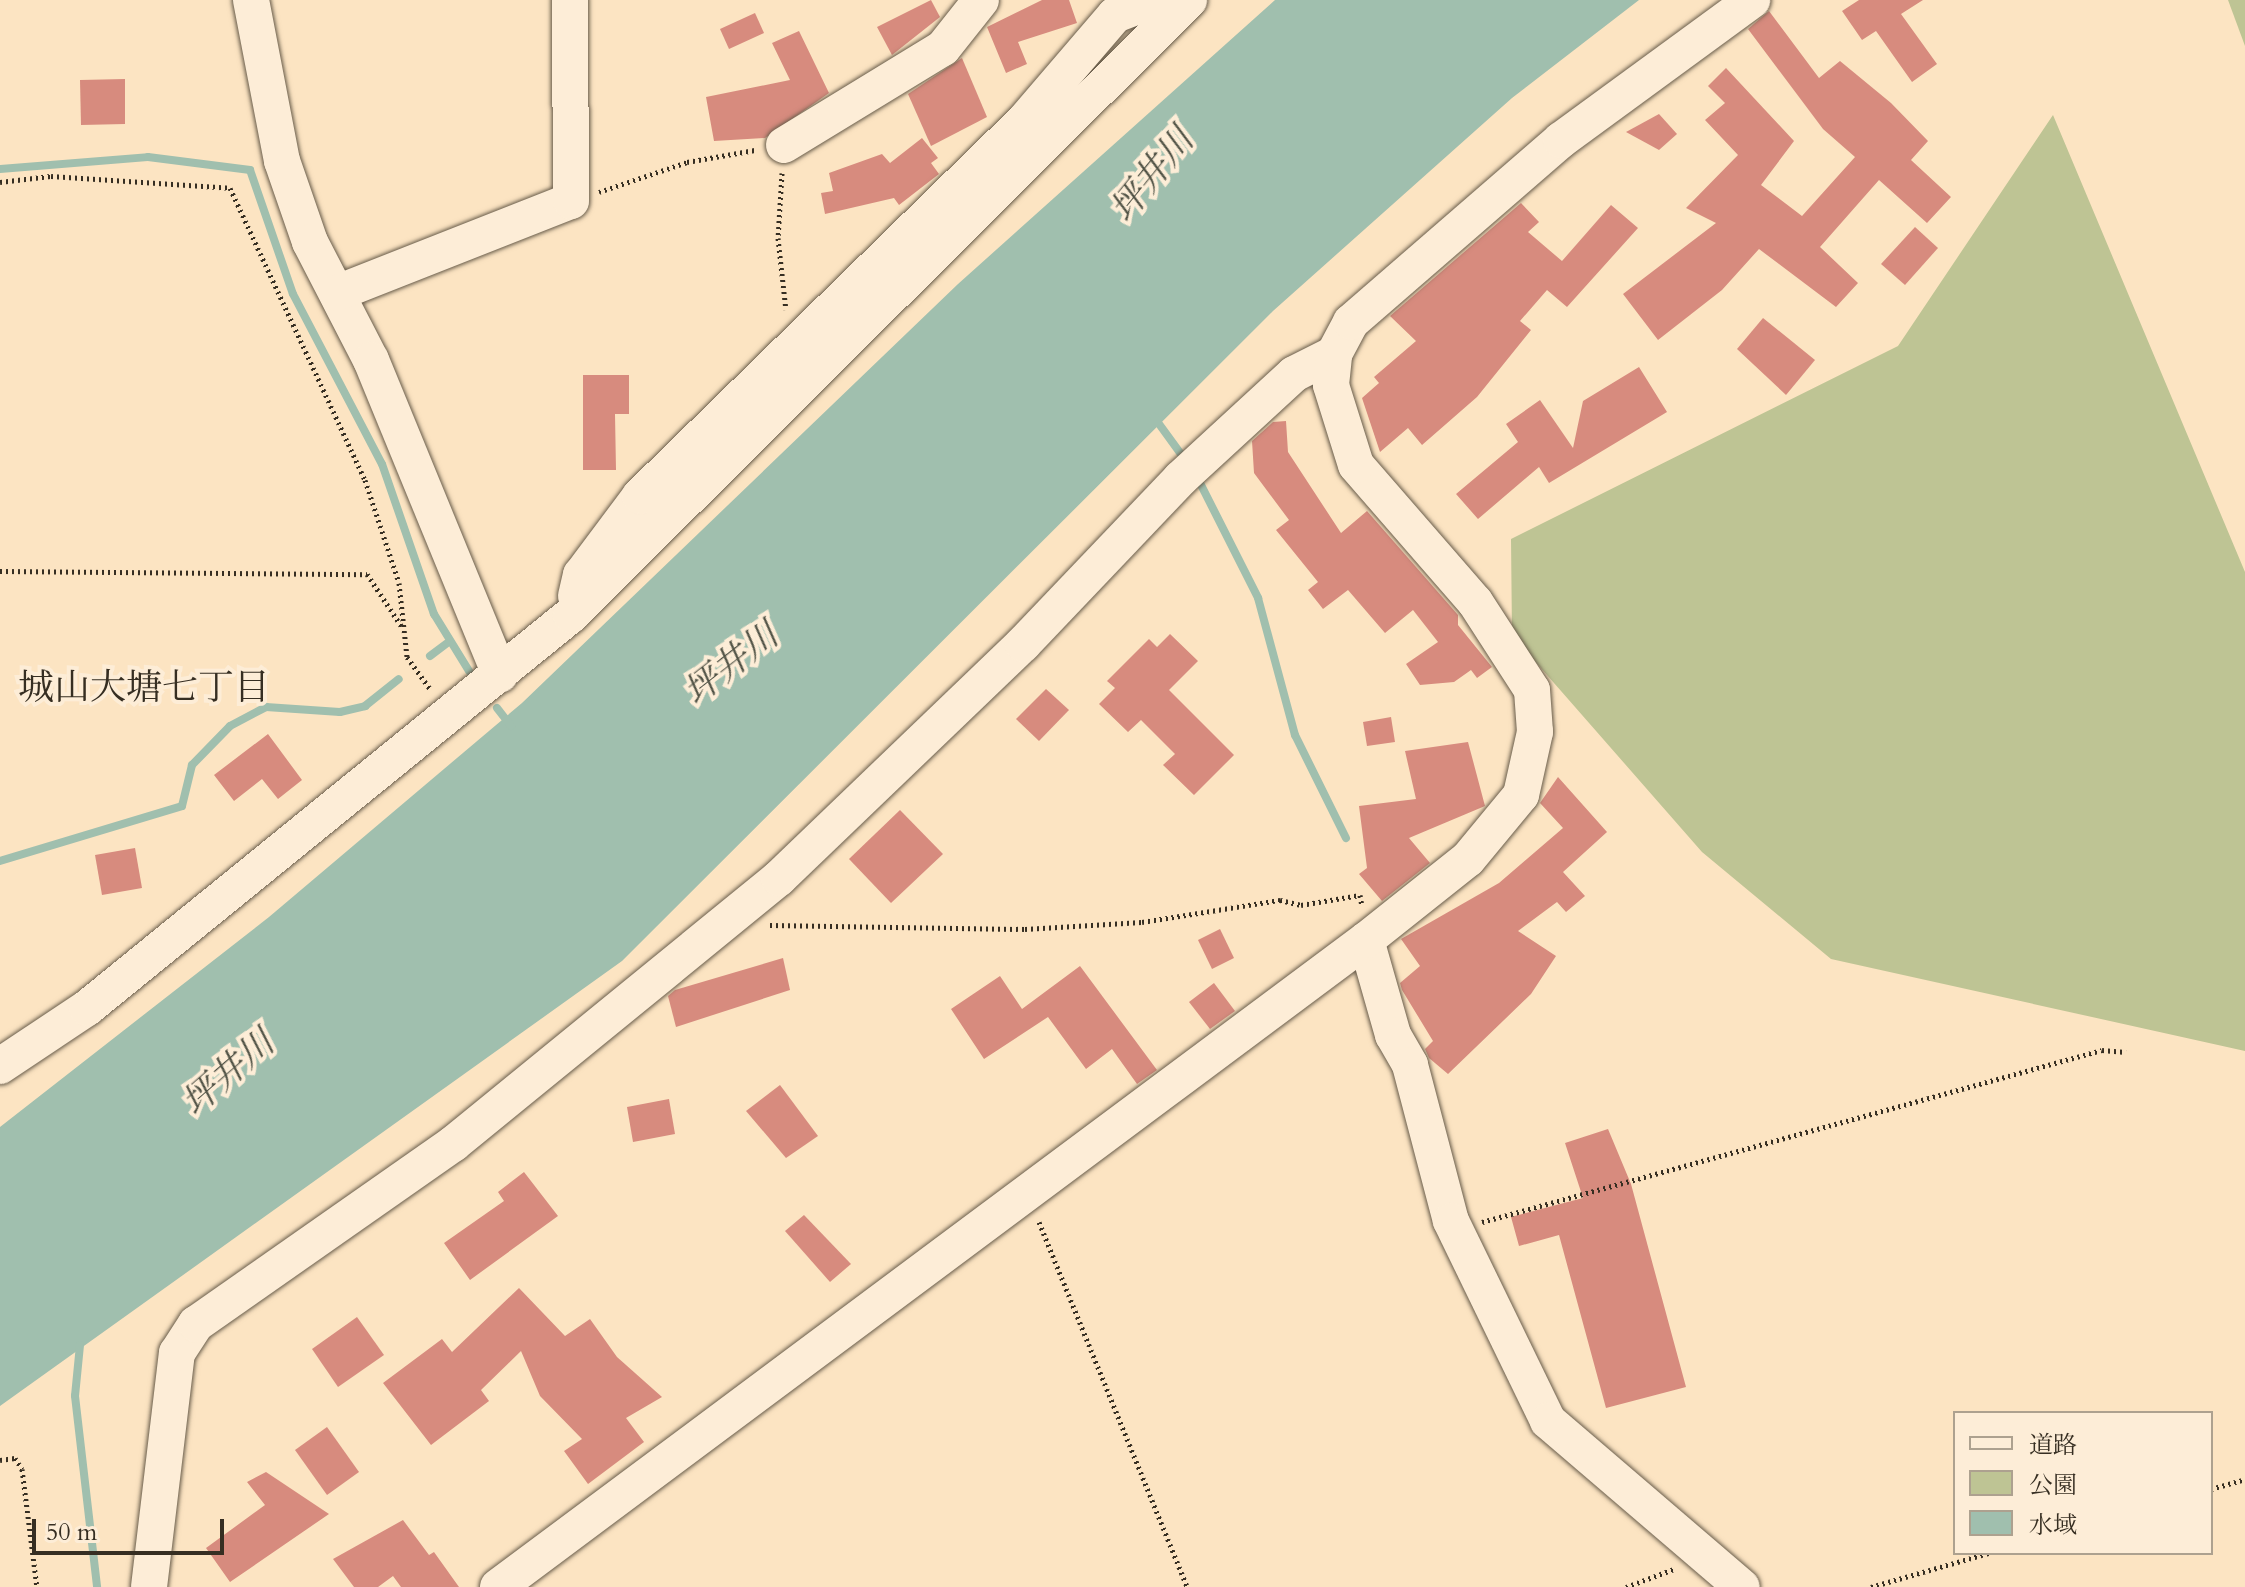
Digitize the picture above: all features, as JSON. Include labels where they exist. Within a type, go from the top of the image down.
[{"type":"street","points":[[251,0],[282,161],[337,293],[420,473],[500,675]]},
{"type":"street","points":[[337,293],[571,201],[570,0]]},
{"type":"street","points":[[784,145],[943,48],[981,0]]},
{"type":"street","points":[[571,615],[581,575],[640,496],[790,343],[1025,120],[1112,8],[1154,0]]},
{"type":"street","points":[[0,1066],[87,1008],[450,717],[571,615],[1189,0]]},
{"type":"street","points":[[498,1587],[1366,940],[1468,859],[1521,795],[1535,732],[1532,690],[1515,654],[1356,465],[1331,385],[1334,354],[1351,322],[1561,140],[1752,0]]},
{"type":"street","points":[[149,1587],[177,1353],[196,1324],[453,1144],[734,915],[1023,644],[1180,479],[1294,374],[1334,354]]},
{"type":"street","points":[[1366,940],[1455,1229],[1548,1421],[1742,1587]]},
{"type":"path","points":[[571,201],[687,162],[784,145],[778,238],[790,343]]},
{"type":"path","points":[[0,182],[51,176],[230,188],[365,480],[399,583],[407,657],[450,717]]},
{"type":"path","points":[[0,571],[367,574],[404,631]]},
{"type":"path","points":[[734,915],[787,931],[1025,929],[1360,895],[1366,940]]},
{"type":"path","points":[[1455,1229],[2102,1050],[2126,1052]]},
{"type":"path","points":[[1024,1197],[1187,1587]]},
{"type":"path","points":[[0,1460],[15,1458],[22,1469],[37,1587]]},
{"type":"path","points":[[2213,1488],[2245,1479]]},
{"type":"path","points":[[1871,1587],[1982,1555]]},
{"type":"path","points":[[1626,1587],[1708,1558]]},
{"type":"green space","points":[[2228,0],[2245,0],[2245,46]]},
{"type":"green space","points":[[2053,115],[2245,572],[2245,1051],[1831,959],[1702,852],[1512,635],[1511,539],[1898,346]]},
{"type":"water","name":"坪井川","points":[[1275,0],[1639,0],[1512,98],[1273,311],[622,961],[0,1406],[0,1127],[269,917],[522,703],[958,284]]},
{"type":"building","points":[[931,0],[940,17],[892,55],[877,27]]},
{"type":"building","points":[[1042,0],[1069,0],[1077,23],[1018,42],[1027,64],[1006,73],[987,27]]},
{"type":"building","points":[[1859,0],[1923,0],[1901,14],[1937,64],[1912,82],[1876,31],[1862,40],[1842,11]]},
{"type":"building","points":[[1769,11],[1819,78],[1840,61],[1891,103],[1928,141],[1911,160],[1951,197],[1927,223],[1879,180],[1820,247],[1858,283],[1836,307],[1759,249],[1722,290],[1658,340],[1623,294],[1716,223],[1686,208],[1738,155],[1705,120],[1725,103],[1708,86],[1726,68],[1794,141],[1761,185],[1802,216],[1855,157],[1823,129],[1748,29]]},
{"type":"building","points":[[755,13],[764,33],[729,49],[720,29]]},
{"type":"building","points":[[799,31],[829,93],[765,138],[714,141],[706,97],[790,80],[772,43]]},
{"type":"building","points":[[962,58],[987,117],[931,146],[908,94]]},
{"type":"building","points":[[125,79],[125,124],[81,125],[80,80]]},
{"type":"building","points":[[1659,114],[1677,134],[1659,150],[1626,132]]},
{"type":"building","points":[[922,138],[938,158],[931,163],[939,174],[899,205],[894,198],[825,214],[821,193],[833,191],[829,173],[882,154],[890,163]]},
{"type":"building","points":[[1521,203],[1539,222],[1528,232],[1562,261],[1611,205],[1638,228],[1567,307],[1547,290],[1520,321],[1531,330],[1477,397],[1422,445],[1408,428],[1380,452],[1362,398],[1379,383],[1374,377],[1416,341],[1390,316]]},
{"type":"building","points":[[1915,227],[1938,248],[1905,285],[1881,264]]},
{"type":"building","points":[[1763,318],[1815,360],[1786,395],[1737,349]]},
{"type":"building","points":[[1639,367],[1667,412],[1549,483],[1539,467],[1478,519],[1456,494],[1518,442],[1506,424],[1540,400],[1573,448],[1583,401]]},
{"type":"building","points":[[583,375],[629,375],[629,414],[615,414],[616,470],[583,470]]},
{"type":"building","points":[[1286,421],[1288,452],[1341,533],[1367,511],[1458,615],[1458,625],[1492,667],[1477,678],[1471,670],[1454,682],[1420,685],[1406,664],[1438,642],[1413,610],[1385,633],[1348,590],[1323,609],[1308,590],[1318,582],[1276,530],[1289,520],[1254,473],[1252,441],[1273,422]]},
{"type":"building","points":[[1170,634],[1198,661],[1169,690],[1234,755],[1194,795],[1163,765],[1175,754],[1141,720],[1128,732],[1099,704],[1115,688],[1107,681],[1149,639],[1157,647]]},
{"type":"building","points":[[1046,689],[1069,710],[1039,741],[1016,719]]},
{"type":"building","points":[[1391,717],[1395,742],[1367,746],[1363,722]]},
{"type":"building","points":[[268,734],[302,780],[278,799],[262,779],[234,801],[214,775]]},
{"type":"building","points":[[1468,742],[1485,806],[1409,838],[1430,863],[1382,901],[1359,874],[1367,868],[1359,806],[1416,799],[1405,751]]},
{"type":"building","points":[[1558,777],[1607,832],[1563,872],[1585,896],[1566,912],[1557,902],[1518,931],[1556,956],[1531,994],[1448,1074],[1429,1058],[1425,1049],[1433,1041],[1402,990],[1400,983],[1420,966],[1401,939],[1499,883],[1563,828],[1540,803]]},
{"type":"building","points":[[900,810],[943,854],[891,903],[849,859]]},
{"type":"building","points":[[135,848],[142,888],[102,895],[95,855]]},
{"type":"building","points":[[1220,929],[1234,958],[1212,969],[1198,940]]},
{"type":"building","points":[[783,958],[790,990],[676,1027],[668,996],[675,990]]},
{"type":"building","points":[[1080,966],[1157,1070],[1137,1084],[1112,1049],[1086,1069],[1048,1017],[984,1059],[951,1009],[1000,976],[1022,1009]]},
{"type":"building","points":[[1214,983],[1235,1011],[1210,1029],[1189,1002]]},
{"type":"building","points":[[780,1085],[818,1136],[786,1158],[746,1111]]},
{"type":"building","points":[[669,1099],[675,1134],[633,1142],[627,1107]]},
{"type":"building","points":[[1608,1129],[1631,1184],[1686,1387],[1606,1408],[1559,1235],[1519,1246],[1511,1217],[1583,1198],[1565,1143]]},
{"type":"building","points":[[524,1172],[558,1216],[470,1280],[444,1243],[504,1201],[498,1192]]},
{"type":"building","points":[[804,1215],[851,1264],[830,1282],[785,1231]]},
{"type":"building","points":[[519,1288],[565,1336],[590,1319],[617,1357],[662,1397],[626,1418],[644,1442],[588,1484],[564,1451],[582,1439],[540,1396],[521,1351],[481,1390],[489,1401],[431,1445],[383,1383],[442,1339],[452,1352]]},
{"type":"building","points":[[357,1317],[384,1355],[338,1387],[312,1349]]},
{"type":"building","points":[[327,1427],[359,1472],[327,1495],[295,1450]]},
{"type":"building","points":[[266,1472],[329,1514],[230,1582],[206,1548],[265,1505],[247,1482]]},
{"type":"building","points":[[403,1520],[429,1555],[434,1552],[459,1587],[401,1587],[393,1576],[378,1587],[354,1587],[333,1559]]},
{"type":"waterway","points":[[0,169],[148,157],[250,170],[293,294],[382,464],[434,614],[469,671]]},
{"type":"waterway","points":[[1154,417],[1186,461]]},
{"type":"waterway","points":[[1196,475],[1258,598],[1295,735],[1346,838]]},
{"type":"waterway","points":[[430,656],[447,643]]},
{"type":"waterway","points":[[0,861],[182,806],[192,765],[230,726],[266,707],[340,712],[365,706],[399,679]]},
{"type":"waterway","points":[[497,708],[511,726]]},
{"type":"waterway","points":[[80,1345],[75,1396],[97,1587]]},
{"type":"district","name":"城山大塘七丁目","points":[[144,688]]}]
